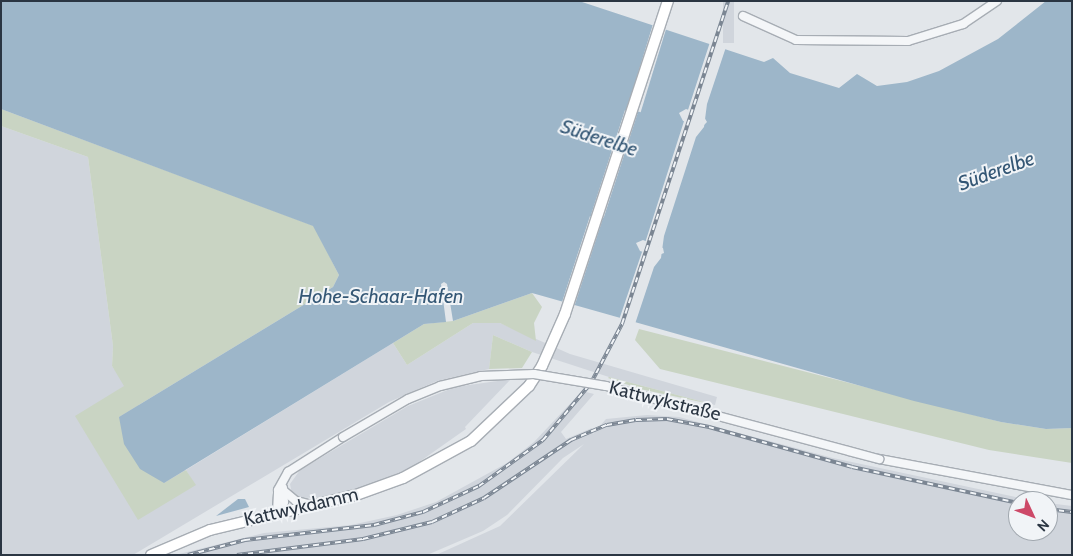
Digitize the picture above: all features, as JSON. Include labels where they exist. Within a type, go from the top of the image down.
[{"type":"main road","name":"Kattwykdamm","points":[[150,555],[200,534],[276,512],[312,505],[386,485],[449,453],[492,420],[542,362],[569,305],[668,1]]},
{"type":"street","points":[[743,16],[796,40],[908,41],[962,24],[997,1]]},
{"type":"street","name":"Kattwykstraße","points":[[276,512],[276,497],[293,468],[343,436],[408,399],[440,386],[481,376],[529,374],[606,386],[879,459],[1072,495]]},
{"type":"street","points":[[283,488],[292,499],[312,505]]},
{"type":"shaded area","points":[[723,1],[734,1],[734,43],[723,43]]},
{"type":"shaded area","points":[[1,126],[88,157],[113,346],[112,366],[195,485],[186,470],[393,343],[407,365],[473,323],[500,323],[570,354],[717,397],[715,405],[609,377],[532,352],[493,335],[489,369],[437,381],[389,402],[133,555],[1,555]]},
{"type":"shaded area","points":[[511,379],[465,427],[466,429],[412,467],[371,485],[327,497],[302,498],[292,494],[290,484],[300,470],[408,406],[455,387]]},
{"type":"shaded area","points":[[582,391],[594,394],[561,432],[566,439],[592,428],[593,434],[606,419],[647,415],[679,417],[833,458],[1008,495],[1008,541],[1058,541],[1058,504],[1072,506],[1072,555],[436,555],[500,526],[584,444],[563,458],[507,515],[483,531],[427,555],[175,555],[264,533],[351,525],[397,515],[436,502],[507,463],[534,442]]},
{"type":"green space","points":[[1,109],[314,226],[339,275],[333,287],[119,417],[164,483],[186,470],[196,485],[138,520],[75,416],[124,386],[112,366],[113,346],[88,157],[1,126]]},
{"type":"green space","points":[[532,293],[542,307],[534,323],[536,341],[500,323],[473,323],[407,365],[393,343],[424,324],[453,321]]},
{"type":"green space","points":[[639,329],[1001,422],[1046,429],[1072,428],[1072,463],[989,450],[660,369],[635,340]]},
{"type":"green space","points":[[493,335],[532,352],[522,368],[489,369]]},
{"type":"green space","points":[[609,377],[715,405],[640,389]]},
{"type":"water","points":[[1,1],[579,1],[764,62],[773,58],[790,73],[839,88],[857,74],[877,86],[907,82],[939,71],[998,39],[1046,1],[1072,1],[1072,428],[1046,429],[1001,422],[914,401],[532,293],[453,321],[447,284],[444,282],[441,284],[446,322],[424,324],[164,483],[140,469],[124,444],[119,417],[333,287],[339,275],[313,226],[1,109]],"holes":[[[686,109],[703,115],[707,122],[704,125],[683,121],[679,113]],[[643,240],[663,248],[664,253],[656,256],[640,251],[636,243]]]},
{"type":"water","points":[[238,499],[245,499],[249,507],[216,516]]},
{"type":"pier","points":[[653,24],[666,28],[641,112],[627,108]]},
{"type":"pier","points":[[710,42],[726,47],[707,104],[704,127],[696,137],[664,236],[662,252],[659,247],[645,243],[685,118],[699,123],[704,122],[687,113]]},
{"type":"pier","points":[[625,110],[637,114],[604,218],[591,214]]},
{"type":"pier","points":[[590,216],[602,220],[574,307],[562,303]]},
{"type":"pier","points":[[643,249],[662,252],[661,258],[654,267],[635,324],[619,320]]},
{"type":"railway","points":[[188,555],[245,540],[374,525],[423,512],[479,486],[543,440],[591,383],[622,324],[728,1]]},
{"type":"railway","points":[[237,555],[363,539],[432,522],[484,498],[571,440],[607,425],[636,420],[667,419],[709,427],[852,467],[1008,501]]},
{"type":"railway","points":[[1058,510],[1072,512]]},
{"type":"water label","name":"Süderelbe","points":[[599,138]]},
{"type":"water label","name":"Süderelbe","points":[[996,171]]},
{"type":"water label","name":"Hohe-Schaar-Hafen","points":[[381,296]]}]
